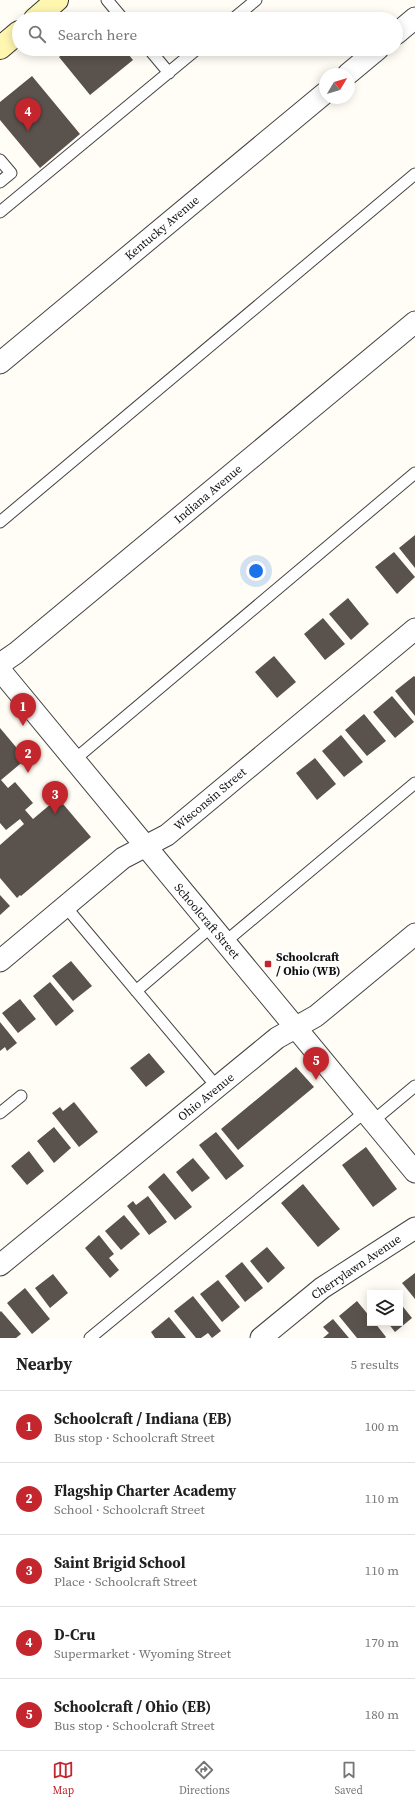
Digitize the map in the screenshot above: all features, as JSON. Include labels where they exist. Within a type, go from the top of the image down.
[{"type":"street","points":[[43,12],[57,0]]},
{"type":"street","points":[[403,28],[415,18]]},
{"type":"street","points":[[0,48],[12,38]]},
{"type":"street","points":[[355,68],[370,56]]},
{"type":"street","name":"Kentucky Avenue","points":[[0,363],[319,98]]},
{"type":"street","name":"Indiana Avenue","points":[[0,664],[16,654],[415,322]]},
{"type":"street","name":"Wisconsin Street","points":[[0,961],[123,858],[145,845],[167,835],[415,629]]},
{"type":"street","name":"Schoolcraft Street","points":[[0,670],[415,1172]]},
{"type":"street","name":"Ohio Avenue","points":[[0,1265],[277,1038],[316,1016],[415,934]]},
{"type":"street","name":"Cherrylawn Avenue","points":[[261,1338],[322,1288],[415,1228]]},
{"type":"lane","points":[[107,0],[117,12]]},
{"type":"lane","points":[[241,12],[256,0]]},
{"type":"lane","points":[[155,56],[169,73]]},
{"type":"lane","points":[[0,212],[189,56]]},
{"type":"lane","points":[[0,160],[10,173],[0,182]]},
{"type":"lane","points":[[0,522],[415,174]]},
{"type":"lane","points":[[74,760],[415,474]]},
{"type":"lane","points":[[225,942],[415,783]]},
{"type":"lane","points":[[65,906],[217,1088]]},
{"type":"lane","points":[[136,991],[212,926]]},
{"type":"lane","points":[[90,1338],[369,1116],[415,1086]]},
{"type":"lane","points":[[0,1113],[21,1096]]},
{"type":"building","points":[[130,56],[133,60],[90,95],[59,57]]},
{"type":"building","points":[[32,76],[80,134],[40,168],[0,120],[0,102]]},
{"type":"building","points":[[415,535],[415,568],[399,548]]},
{"type":"building","points":[[394,552],[415,577],[397,594],[375,567]]},
{"type":"building","points":[[348,598],[369,624],[351,640],[329,614]]},
{"type":"building","points":[[323,618],[345,644],[325,660],[304,634]]},
{"type":"building","points":[[274,656],[296,682],[277,698],[255,672]]},
{"type":"building","points":[[414,676],[415,677],[415,716],[395,691]]},
{"type":"building","points":[[392,696],[414,722],[395,738],[373,712]]},
{"type":"building","points":[[364,714],[386,741],[367,756],[345,730]]},
{"type":"building","points":[[0,728],[26,759],[1,780],[8,788],[15,782],[33,803],[25,810],[33,819],[58,798],[91,837],[17,898],[0,878],[0,845],[24,824],[20,819],[6,830],[0,823]]},
{"type":"building","points":[[341,735],[363,762],[344,777],[322,751]]},
{"type":"building","points":[[315,758],[336,784],[317,800],[296,773]]},
{"type":"building","points":[[0,895],[10,906],[0,915]]},
{"type":"building","points":[[71,961],[92,986],[73,1001],[52,976]]},
{"type":"building","points":[[50,982],[74,1011],[56,1026],[33,996]]},
{"type":"building","points":[[20,999],[36,1019],[18,1033],[2,1013]]},
{"type":"building","points":[[0,1022],[17,1043],[7,1051],[5,1047],[0,1051]]},
{"type":"building","points":[[149,1053],[165,1072],[146,1087],[130,1068]]},
{"type":"building","points":[[296,1067],[314,1087],[238,1150],[221,1129]]},
{"type":"building","points":[[74,1102],[98,1132],[79,1147],[52,1113],[60,1107],[63,1111]]},
{"type":"building","points":[[54,1127],[71,1148],[54,1163],[37,1141]]},
{"type":"building","points":[[216,1132],[244,1166],[226,1180],[199,1145]]},
{"type":"building","points":[[366,1147],[397,1189],[373,1207],[342,1165]]},
{"type":"building","points":[[29,1151],[44,1171],[27,1185],[11,1166]]},
{"type":"building","points":[[193,1158],[210,1178],[192,1192],[176,1172]]},
{"type":"building","points":[[164,1173],[192,1207],[175,1220],[148,1187]]},
{"type":"building","points":[[303,1184],[340,1229],[318,1247],[281,1203]]},
{"type":"building","points":[[148,1196],[167,1222],[149,1235],[127,1206],[133,1201],[136,1205]]},
{"type":"building","points":[[124,1215],[140,1234],[121,1250],[105,1231]]},
{"type":"building","points":[[99,1235],[114,1254],[109,1258],[119,1270],[110,1278],[85,1248]]},
{"type":"building","points":[[267,1247],[285,1268],[268,1283],[250,1261]]},
{"type":"building","points":[[242,1262],[263,1288],[245,1302],[225,1276]]},
{"type":"building","points":[[415,1273],[415,1299],[402,1283]]},
{"type":"building","points":[[53,1274],[68,1293],[50,1308],[35,1288]]},
{"type":"building","points":[[218,1280],[240,1307],[222,1322],[200,1294]]},
{"type":"building","points":[[25,1288],[50,1319],[32,1334],[7,1303]]},
{"type":"building","points":[[193,1296],[221,1331],[212,1338],[208,1333],[201,1338],[196,1338],[174,1311]]},
{"type":"building","points":[[357,1301],[367,1313],[367,1326],[377,1326],[386,1337],[357,1338],[339,1316]]},
{"type":"building","points":[[403,1307],[412,1318],[403,1325]]},
{"type":"building","points":[[1,1311],[21,1334],[16,1338],[0,1338]]},
{"type":"building","points":[[169,1317],[186,1338],[155,1338],[151,1332]]},
{"type":"building","points":[[333,1319],[349,1338],[323,1338],[329,1333],[323,1327]]},
{"type":"building","points":[[390,1326],[402,1326],[395,1332]]},
{"type":"place","name":"D-Cru","points":[[28,131]]},
{"type":"place","name":"Schoolcraft / Indiana (EB)","points":[[23,726]]},
{"type":"place","name":"Flagship Charter Academy","points":[[28,773]]},
{"type":"place","name":"Saint Brigid School","points":[[55,814]]},
{"type":"place","name":"Schoolcraft / Ohio (WB)","points":[[268,964]]},
{"type":"place","name":"Schoolcraft / Ohio (EB)","points":[[316,1080]]}]
